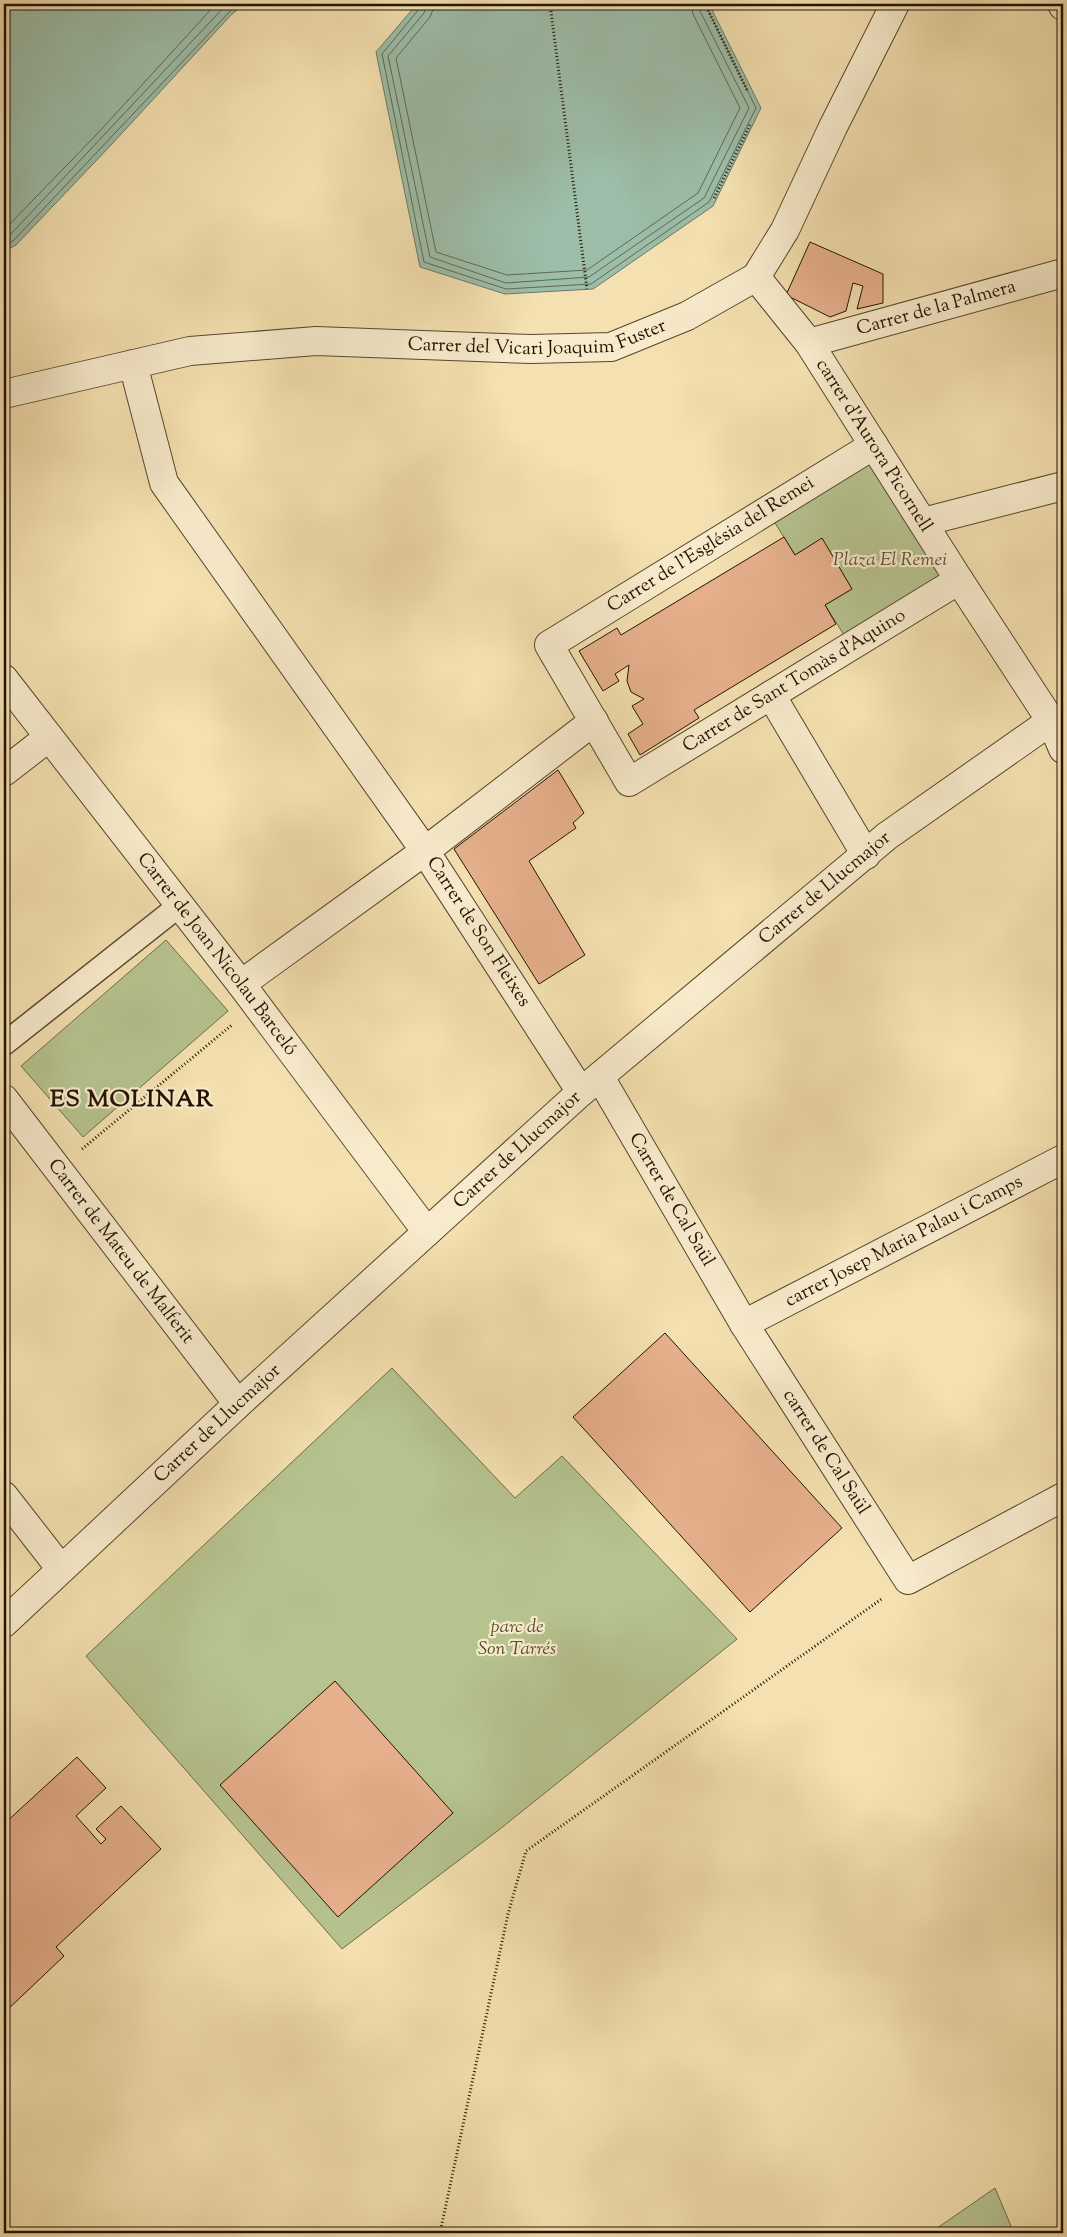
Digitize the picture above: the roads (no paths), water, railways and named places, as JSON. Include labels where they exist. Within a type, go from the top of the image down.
[{"type":"street","name":"Carrer del Vicari Joaquim Fuster","points":[[4,394],[190,351],[316,340],[531,349],[611,347],[687,316],[756,277],[785,230],[832,127],[896,4]]},
{"type":"street","name":"Carrer de la Palmera","points":[[809,343],[1063,274]]},
{"type":"street","name":"carrer d'Aurora Picornell","points":[[756,277],[809,343],[959,580],[1057,719],[1063,749]]},
{"type":"street","points":[[133,364],[164,483],[425,850],[249,994]]},
{"type":"street","name":"Carrer de l'Església del Remei","points":[[594,721],[549,645],[874,445]]},
{"type":"street","points":[[922,522],[1063,486]]},
{"type":"street","name":"Carrer de Sant Tomàs d'Aquino","points":[[594,721],[629,782],[959,580]]},
{"type":"street","name":"Carrer de Joan Nicolau Barceló","points":[[4,678],[249,994],[427,1232]]},
{"type":"street","points":[[771,695],[866,855]]},
{"type":"street","name":"Carrer de Llucmajor","points":[[4,1624],[238,1404],[591,1084],[888,836],[1057,719]]},
{"type":"street","name":"Carrer de Son Fleixes","points":[[591,1084],[425,850],[594,721]]},
{"type":"street","points":[[4,772],[49,737]]},
{"type":"street","points":[[4,1044],[180,905]]},
{"type":"street","name":"Carrer de Cal Saül","points":[[591,1084],[744,1324]]},
{"type":"street","name":"Carrer de Mateu de Malferit","points":[[4,1099],[238,1404]]},
{"type":"street","name":"carrer Josep Maria Palau i Camps","points":[[744,1324],[1063,1159]]},
{"type":"street","name":"carrer de Cal Saül","points":[[744,1324],[908,1580],[1063,1497]]},
{"type":"street","points":[[4,1496],[61,1569]]},
{"type":"water","points":[[4,4],[244,4],[231,15],[16,245],[4,251]]},
{"type":"water","points":[[417,4],[709,4],[761,108],[713,206],[593,289],[505,294],[420,267],[376,52]]},
{"type":"district","name":"ES MOLINAR","points":[[132,1100]]},
{"type":"park label","name":"Plaza El Remei","points":[[890,560]]},
{"type":"park label","name":"parc de Son Tarrés","points":[[517,1638]]}]
